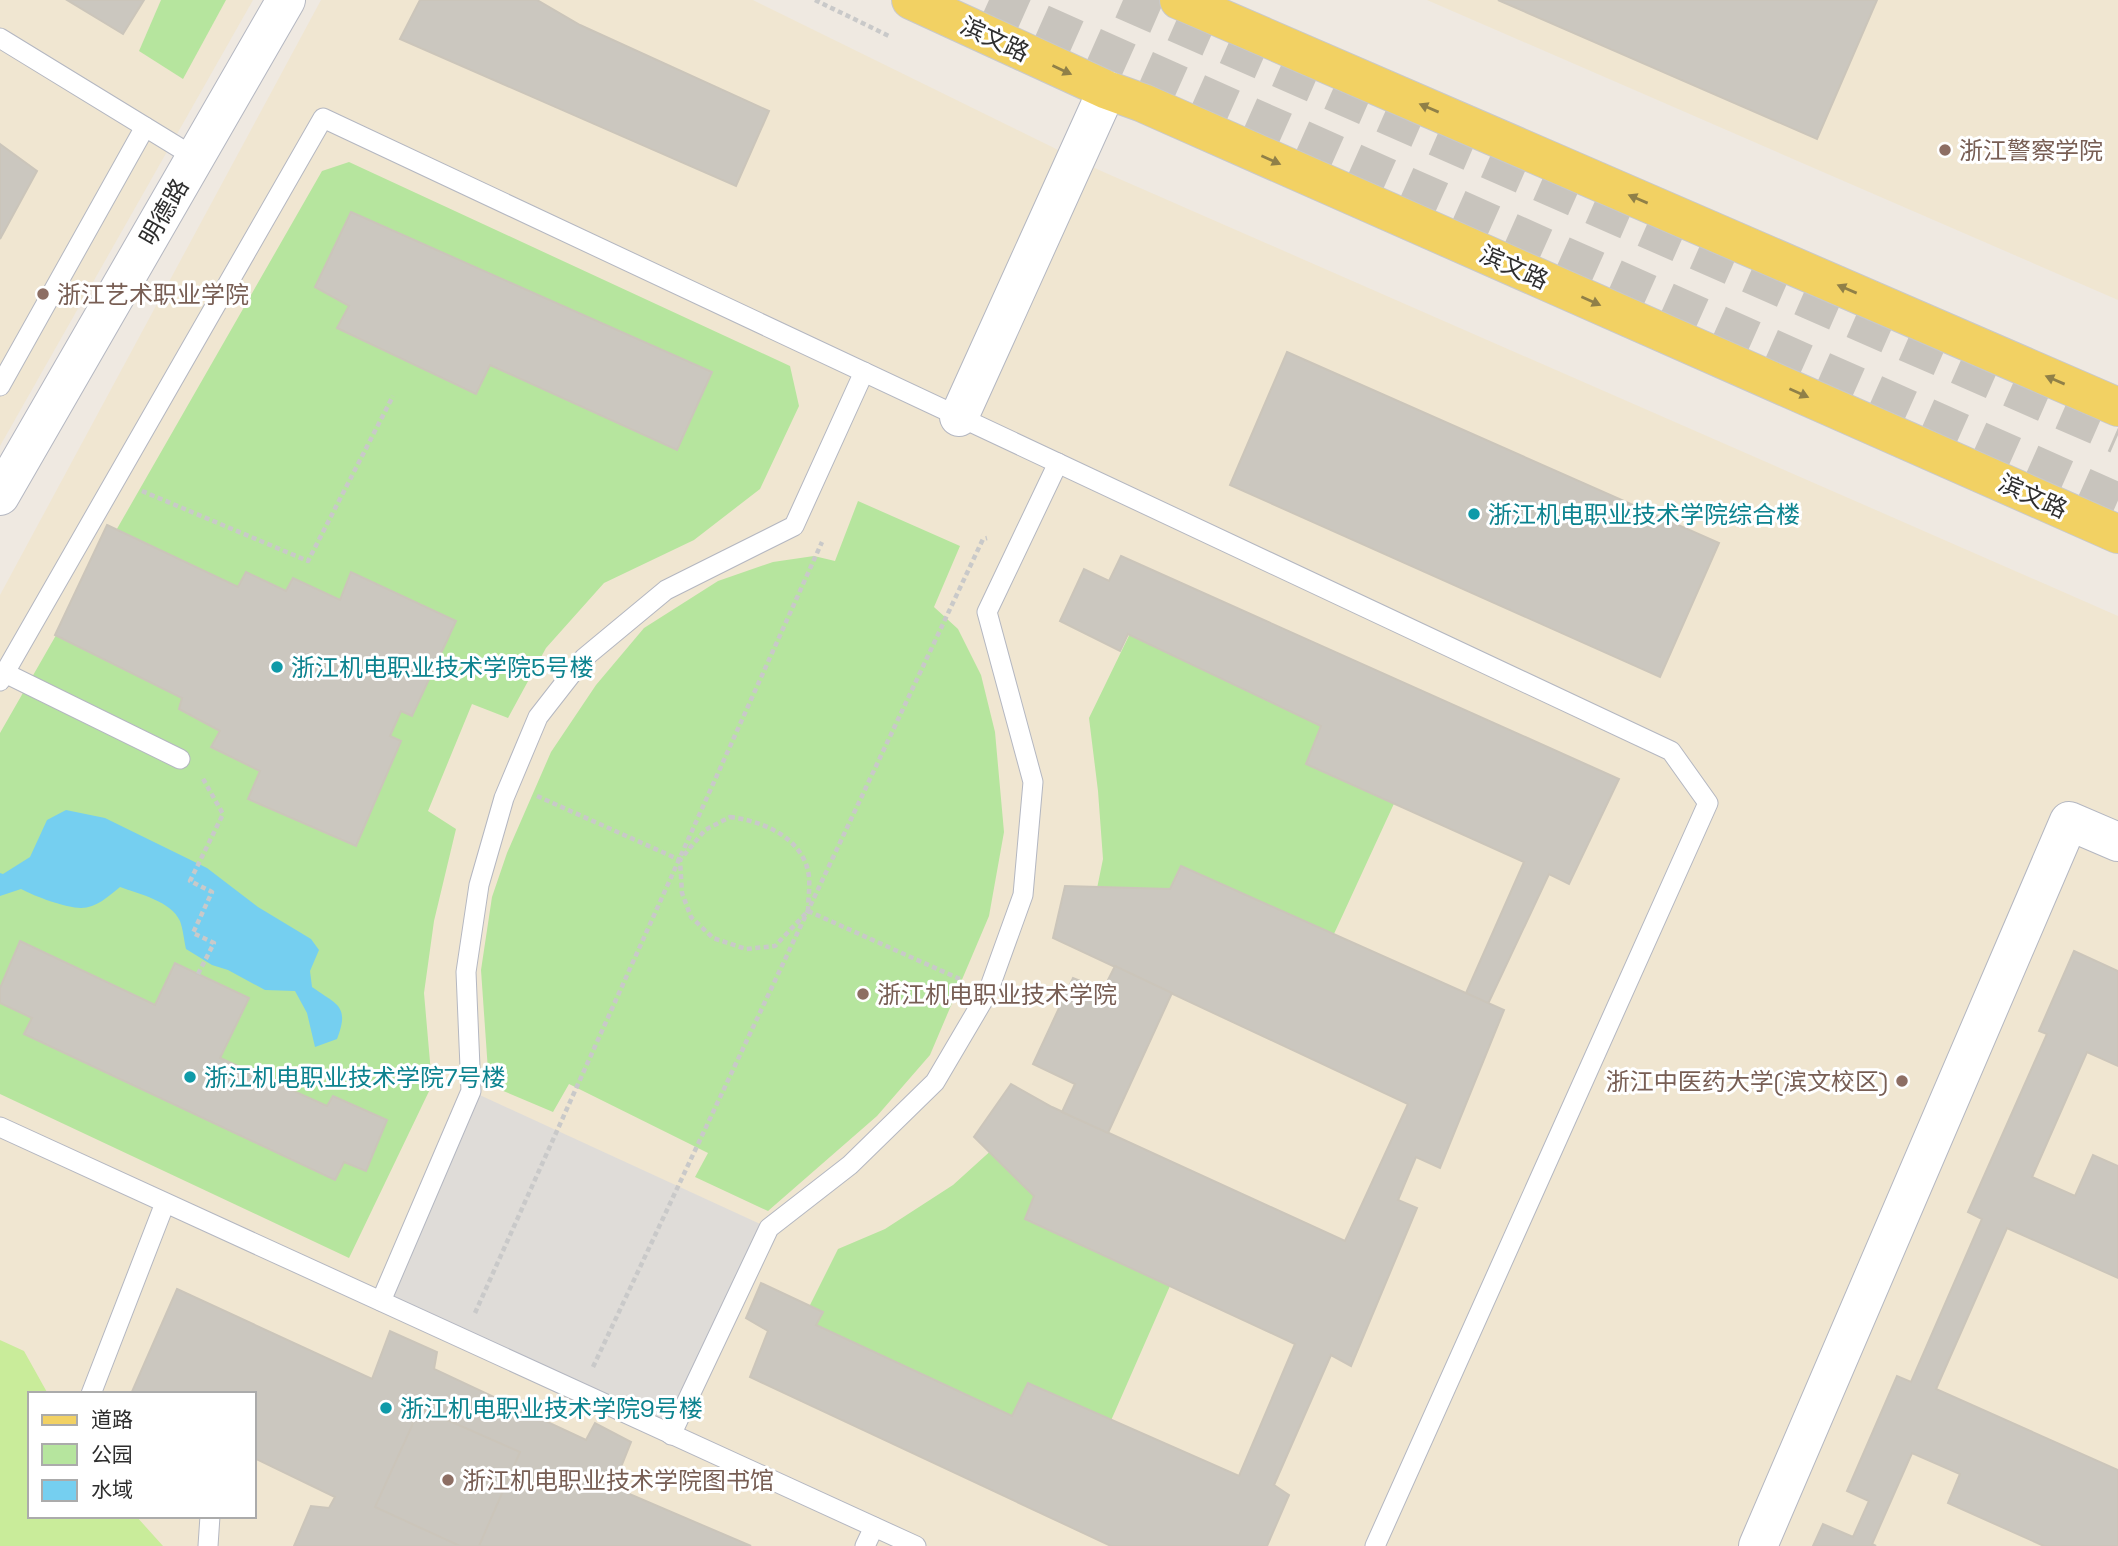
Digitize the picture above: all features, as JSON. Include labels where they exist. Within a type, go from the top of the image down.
[{"type":"main road","name":"滨文路","points":[[911,0],[1107,90],[1168,114],[2118,534]]},
{"type":"main road","points":[[1179,0],[2118,407]]},
{"type":"street","name":"明德路","points":[[0,496],[286,0]]},
{"type":"street","points":[[959,417],[1107,90]]},
{"type":"street","points":[[1758,1546],[2069,821],[2118,842]]},
{"type":"lane","points":[[0,38],[196,158]]},
{"type":"lane","points":[[180,759],[2,677],[323,118],[1671,751],[1708,803],[1375,1546]]},
{"type":"lane","points":[[0,386],[145,127]]},
{"type":"lane","points":[[381,1301],[471,1091],[466,972],[479,885],[509,783],[538,717],[584,659],[666,590],[794,526],[864,372]]},
{"type":"lane","points":[[671,1435],[769,1228],[850,1165],[934,1082],[988,992],[1023,895],[1033,782],[987,612],[1058,463]]},
{"type":"lane","points":[[0,1127],[916,1546]]},
{"type":"lane","points":[[92,1392],[165,1203]]},
{"type":"lane","points":[[208,1546],[210,1518]]},
{"type":"lane","points":[[865,1546],[874,1527]]},
{"type":"path","points":[[116,480],[308,561],[393,396]]},
{"type":"path","points":[[581,1393],[983,540],[1027,528]]},
{"type":"path","points":[[463,1339],[823,541]]},
{"type":"path","points":[[180,759],[201,776],[223,814],[190,881],[212,892],[193,933],[214,943],[198,974]]},
{"type":"path","points":[[509,783],[680,860]]},
{"type":"path","points":[[730,817],[752,820],[780,833],[799,850],[809,876],[808,911],[775,946],[746,948],[713,938],[691,917],[682,893],[680,860],[705,830],[730,817]]},
{"type":"path","points":[[808,911],[988,992]]},
{"type":"shaded area","name":"浙江艺术职业学院","points":[[0,0],[253,0],[0,446]]},
{"type":"shaded area","name":"浙江机电职业技术学院","points":[[321,0],[753,0],[1099,170],[2118,616],[2118,1546],[0,1546],[0,595]]},
{"type":"shaded area","name":"浙江警察学院","points":[[1427,0],[2118,0],[2118,300]]},
{"type":"shaded area","points":[[471,1091],[769,1228],[671,1435],[381,1301]]},
{"type":"green space","points":[[161,0],[226,0],[183,79],[139,51]]},
{"type":"green space","points":[[349,162],[790,366],[799,406],[760,489],[694,540],[604,583],[546,648],[508,718],[472,704],[428,811],[456,829],[434,921],[424,993],[432,1085],[349,1258],[0,1094],[0,733],[322,171]]},
{"type":"green space","points":[[858,501],[960,546],[934,607],[958,629],[981,675],[995,732],[1004,832],[989,916],[930,1055],[877,1116],[768,1211],[695,1177],[708,1153],[569,1084],[553,1112],[489,1085],[481,970],[492,897],[507,853],[551,752],[596,685],[644,628],[718,581],[773,562],[814,556],[835,561]]},
{"type":"green space","points":[[1140,613],[1415,758],[1304,999],[1093,908],[1103,859],[1089,718]]},
{"type":"green space","points":[[1006,1137],[1191,1238],[1088,1473],[791,1343],[838,1249],[885,1229],[953,1185]]},
{"type":"green space","points":[[0,1340],[24,1351],[47,1392],[28,1392],[28,1518],[138,1518],[163,1546],[0,1546]]},
{"type":"water","points":[[66,810],[105,818],[207,868],[258,907],[311,939],[319,950],[310,971],[312,987],[339,1007],[342,1019],[337,1039],[315,1047],[307,1013],[295,991],[265,990],[228,970],[212,965],[186,949],[176,914],[154,899],[120,887],[97,904],[81,908],[50,901],[21,889],[0,896],[0,873],[3,874],[30,857],[47,820]]},
{"type":"building","points":[[67,0],[144,0],[123,34]]},
{"type":"building","points":[[420,0],[537,0],[580,25],[769,111],[736,186],[400,39]]},
{"type":"building","points":[[1498,0],[1877,0],[1817,139]]},
{"type":"building","points":[[0,144],[37,171],[0,239]]},
{"type":"building","points":[[351,212],[712,372],[677,450],[490,365],[476,394],[337,328],[349,306],[315,287]]},
{"type":"building","name":"浙江机电职业技术学院综合楼","points":[[1287,352],[1719,543],[1660,677],[1230,485]]},
{"type":"building","name":"浙江机电职业技术学院5号楼","points":[[107,525],[238,587],[246,572],[286,591],[293,578],[340,600],[351,572],[456,621],[412,716],[401,711],[390,736],[401,741],[356,846],[248,799],[260,771],[211,747],[220,731],[179,709],[182,698],[55,635]]},
{"type":"building","points":[[1121,556],[1619,779],[1569,884],[1549,874],[1488,1004],[1466,993],[1524,862],[1306,764],[1321,726],[1128,634],[1120,651],[1060,621],[1084,569],[1109,581]]},
{"type":"building","points":[[1181,866],[1504,1010],[1440,1168],[1416,1157],[1398,1200],[1417,1208],[1351,1366],[1331,1355],[1274,1485],[1289,1495],[1267,1546],[1111,1546],[750,1377],[768,1331],[746,1318],[761,1283],[823,1312],[816,1325],[1012,1416],[1028,1383],[1239,1476],[1295,1344],[1025,1219],[1034,1196],[974,1137],[1011,1084],[1052,1107],[1345,1241],[1408,1104],[1053,938],[1065,886],[1170,889]]},
{"type":"building","name":"浙江机电职业技术学院7号楼","points":[[20,941],[155,1005],[175,963],[249,998],[220,1058],[327,1106],[333,1096],[387,1120],[366,1171],[344,1162],[335,1180],[24,1034],[32,1018],[0,1003],[0,988]]},
{"type":"building","points":[[2074,951],[2118,971],[2118,1066],[2087,1052],[2032,1177],[2075,1196],[2093,1155],[2118,1166],[2118,1278],[2007,1228],[1936,1389],[2118,1470],[2118,1546],[2044,1546],[1948,1503],[1960,1474],[1912,1453],[1872,1544],[1876,1546],[1813,1546],[1823,1524],[1853,1537],[1869,1501],[1847,1491],[1897,1376],[1911,1382],[1982,1219],[1968,1212],[2047,1034],[2039,1031]]},
{"type":"building","points":[[1115,966],[1172,993],[1108,1133],[1062,1112],[1075,1084],[1033,1064],[1073,978],[1103,990]]},
{"type":"building","name":"浙江机电职业技术学院9号楼","points":[[177,1289],[372,1379],[390,1331],[437,1352],[434,1369],[586,1440],[595,1423],[631,1442],[613,1487],[751,1546],[294,1546],[311,1506],[329,1508],[335,1497],[256,1459],[256,1392],[132,1392]]},
{"type":"building","name":"浙江机电职业技术学院图书馆","points":[[420,1408],[520,1452],[479,1546],[460,1546],[375,1507]]},
{"type":"tunnel","points":[[989,0],[2118,502]]},
{"type":"tunnel","points":[[1123,0],[2118,435]]},
{"type":"place","name":"浙江警察学院","points":[[1945,150]]},
{"type":"place","name":"浙江艺术职业学院","points":[[43,294]]},
{"type":"place","name":"浙江机电职业技术学院综合楼","points":[[1474,514]]},
{"type":"place","name":"浙江机电职业技术学院5号楼","points":[[277,667]]},
{"type":"place","name":"浙江机电职业技术学院","points":[[863,994]]},
{"type":"place","name":"浙江机电职业技术学院7号楼","points":[[190,1077]]},
{"type":"place","name":"浙江中医药大学(滨文校区)","points":[[1902,1081]]},
{"type":"place","name":"浙江机电职业技术学院9号楼","points":[[386,1408]]},
{"type":"place","name":"浙江机电职业技术学院图书馆","points":[[448,1480]]}]
